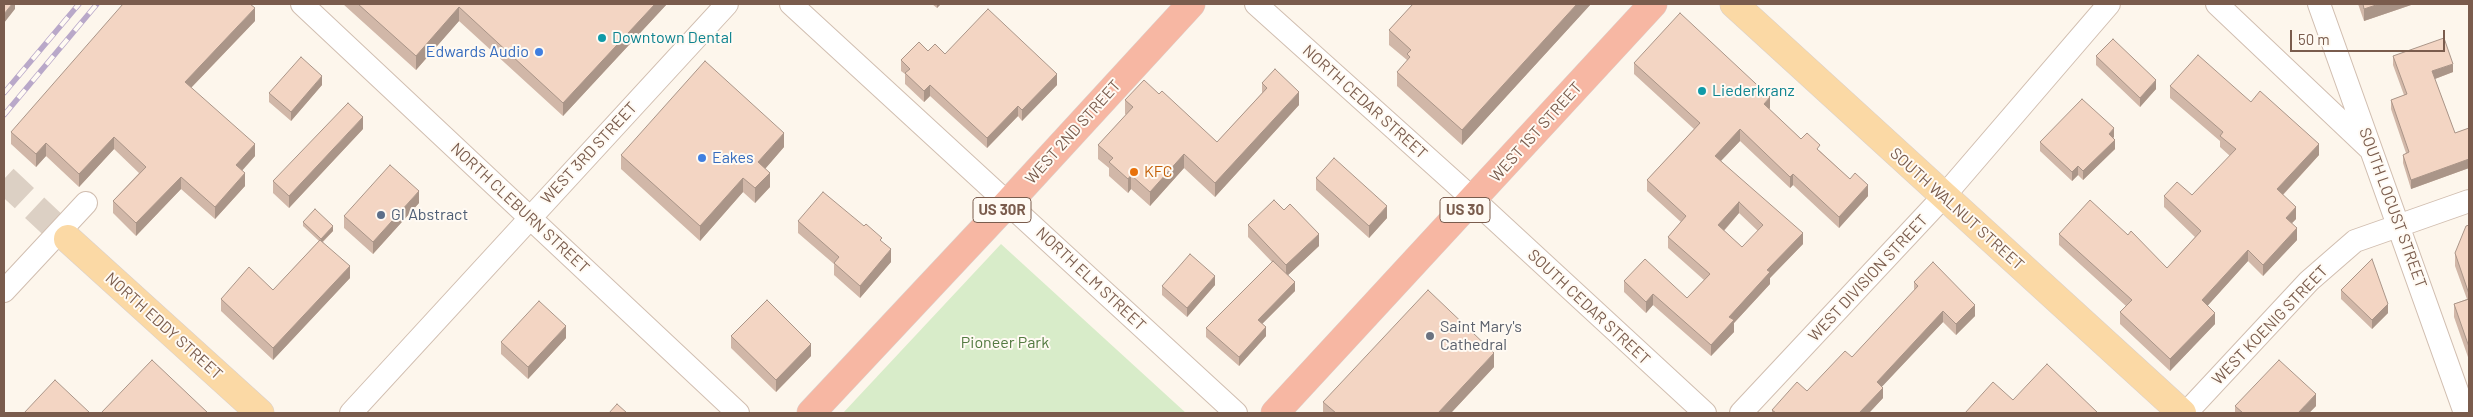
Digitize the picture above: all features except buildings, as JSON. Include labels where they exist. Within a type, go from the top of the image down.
[{"type":"highway","name":"WEST 2ND STREET","points":[[811,413],[1191,4]]},
{"type":"highway","name":"WEST 1ST STREET","points":[[1275,413],[1474,200],[1653,4]]},
{"type":"main road","name":"SOUTH WALNUT STREET","points":[[1734,4],[2184,413]]},
{"type":"main road","name":"NORTH EDDY STREET","points":[[68,239],[260,413]]},
{"type":"street","name":"NORTH CLEBURN STREET","points":[[302,4],[738,413]]},
{"type":"street","name":"WEST 3RD STREET","points":[[351,413],[726,4]]},
{"type":"street","name":"NORTH ELM STREET","points":[[791,4],[1236,413]]},
{"type":"street","name":"NORTH CEDAR STREET","points":[[1256,4],[1474,200]]},
{"type":"street","name":"WEST DIVISION STREET","points":[[1741,413],[1944,196],[2110,4]]},
{"type":"street","points":[[2216,4],[2373,152]]},
{"type":"street","name":"SOUTH LOCUST STREET","points":[[2319,4],[2466,413]]},
{"type":"street","name":"SOUTH CEDAR STREET","points":[[1474,200],[1705,413]]},
{"type":"street","name":"WEST KOENIG STREET","points":[[2184,413],[2309,281],[2355,241],[2469,201]]},
{"type":"street","points":[[4,291],[86,203]]},
{"type":"green space","name":"Pioneer Park","points":[[1001,244],[1186,413],[843,413]]},
{"type":"tunnel","points":[[4,179],[68,239]]},
{"type":"railway","points":[[4,93],[79,4]]},
{"type":"railway","points":[[4,115],[97,4]]},
{"type":"place","name":"Downtown Dental","points":[[602,38]]},
{"type":"place","name":"Edwards Audio","points":[[539,52]]},
{"type":"place","name":"Liederkranz","points":[[1702,91]]},
{"type":"place","name":"Eakes","points":[[702,158]]},
{"type":"place","name":"KFC","points":[[1134,172]]},
{"type":"place","name":"GI Abstract","points":[[381,215]]},
{"type":"place","name":"Saint Mary's Cathedral","points":[[1430,336]]}]
